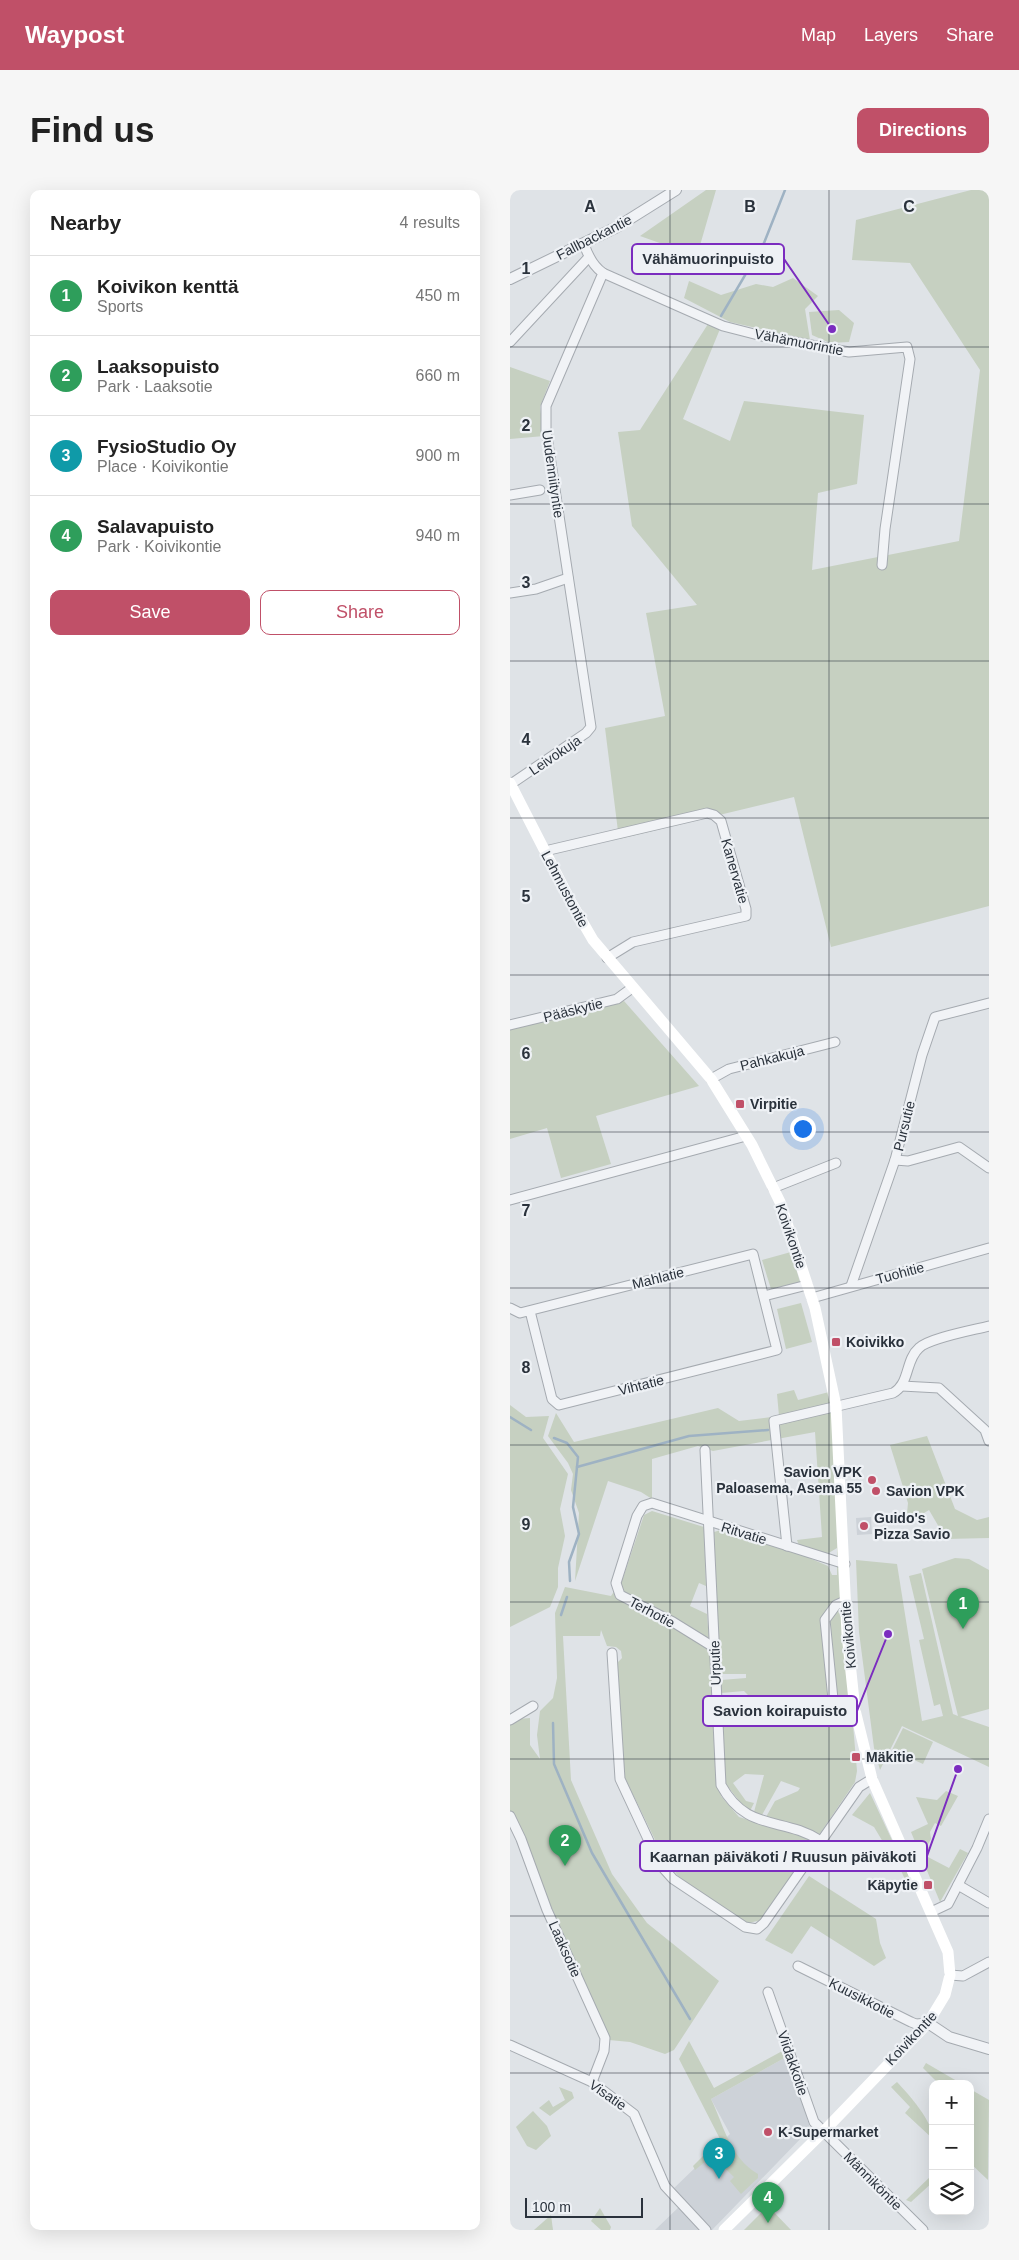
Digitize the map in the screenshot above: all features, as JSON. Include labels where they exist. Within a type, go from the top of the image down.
[{"type":"main road","name":"Lehmustontie","points":[[510,784],[571,902],[606,958],[632,988]]},
{"type":"main road","name":"Koivikontie","points":[[632,988],[711,1079],[746,1136],[773,1188],[792,1235],[812,1298],[836,1406],[845,1601],[855,1710],[872,1779],[948,1952],[950,1975],[945,1995],[928,2023],[823,2132],[724,2230]]},
{"type":"street","name":"Fallbackantie","points":[[510,279],[584,244],[627,221],[676,190]]},
{"type":"street","points":[[584,244],[589,257],[597,269],[603,273]]},
{"type":"street","points":[[510,342],[589,257]]},
{"type":"street","name":"Vähämuorintie","points":[[603,273],[730,328],[849,352],[907,347],[910,359],[885,529],[882,565]]},
{"type":"street","name":"Uudenniityntie","points":[[591,720],[546,430],[546,406],[603,273]]},
{"type":"street","points":[[510,495],[540,490]]},
{"type":"street","points":[[510,593],[536,589],[568,578]]},
{"type":"street","name":"Leivokuja","points":[[510,784],[586,734],[591,727],[591,720]]},
{"type":"street","name":"Kanervatie","points":[[545,851],[707,813],[714,815],[721,821],[746,909],[746,916],[633,942],[606,958]]},
{"type":"street","name":"Pääskytie","points":[[510,1025],[617,999],[632,988]]},
{"type":"street","name":"Pursutie","points":[[851,1286],[895,1160],[922,1055],[935,1017],[989,1003]]},
{"type":"street","name":"Pahkakuja","points":[[711,1079],[729,1069],[836,1042]]},
{"type":"street","points":[[510,1200],[746,1136]]},
{"type":"street","points":[[895,1160],[908,1160],[959,1147],[989,1168]]},
{"type":"street","points":[[773,1188],[836,1163]]},
{"type":"street","name":"Tuohitie","points":[[812,1298],[989,1248]]},
{"type":"street","name":"Mahlatie","points":[[510,1308],[520,1313],[530,1311],[756,1253],[767,1308]]},
{"type":"street","points":[[764,1296],[807,1285]]},
{"type":"street","name":"Vihtatie","points":[[530,1311],[552,1399],[556,1404],[562,1405],[777,1350],[767,1308]]},
{"type":"street","points":[[787,1546],[774,1421],[893,1393],[902,1386],[912,1356],[924,1344],[989,1326]]},
{"type":"street","points":[[902,1386],[939,1388],[985,1430],[989,1441]]},
{"type":"street","name":"Urputie","points":[[705,1450],[721,1785],[734,1805],[748,1816],[806,1831],[821,1841]]},
{"type":"street","name":"Ritvatie","points":[[643,1506],[652,1503],[844,1564]]},
{"type":"street","name":"Terhotie","points":[[643,1506],[637,1516],[616,1583],[620,1595],[673,1622],[714,1648]]},
{"type":"street","points":[[845,1601],[836,1605],[825,1620],[834,1709],[855,1710]]},
{"type":"street","points":[[612,1653],[620,1779],[655,1854],[664,1869],[673,1878],[745,1927],[756,1929],[764,1923],[859,1787],[872,1779]]},
{"type":"street","points":[[510,1720],[534,1706]]},
{"type":"street","name":"Laaksotie","points":[[510,1816],[521,1839],[547,1910],[604,2038],[604,2051],[592,2082]]},
{"type":"street","points":[[931,1912],[948,1904],[977,1848],[989,1819]]},
{"type":"street","points":[[958,1886],[989,1903]]},
{"type":"street","points":[[950,1975],[963,1976],[989,1962]]},
{"type":"street","name":"Kuusikkotie","points":[[798,1966],[911,2022],[916,2024],[928,2023]]},
{"type":"street","name":"Viidakkotie","points":[[768,1992],[805,2101],[814,2122],[823,2132]]},
{"type":"street","points":[[928,2023],[949,2037],[989,2049]]},
{"type":"street","name":"Visatie","points":[[510,2045],[592,2082],[634,2114],[665,2186],[706,2230]]},
{"type":"street","name":"Männiköntie","points":[[823,2132],[923,2230]]},
{"type":"shaded area","points":[[871,1517],[872,1534],[857,1535],[856,1518]]},
{"type":"shaded area","points":[[788,2056],[810,2128],[807,2132],[712,2230],[655,2230],[682,2204],[670,2192],[730,2134],[711,2099]]},
{"type":"green space","points":[[706,190],[716,190],[701,242],[699,257],[640,236]]},
{"type":"green space","points":[[971,190],[989,190],[989,906],[831,947],[794,797],[619,839],[605,728],[665,716],[646,613],[697,605],[632,526],[618,432],[640,430],[708,324],[720,329],[683,419],[730,441],[744,401],[864,415],[857,484],[818,493],[812,570],[959,541],[980,370],[910,263],[852,260],[856,220]]},
{"type":"green space","points":[[793,278],[818,296],[805,309],[810,340],[730,322],[684,298],[689,281],[721,295],[756,284],[773,287]]},
{"type":"green space","points":[[839,310],[854,323],[849,342],[830,343],[812,335],[809,312]]},
{"type":"green space","points":[[510,367],[550,381],[540,407],[544,436],[510,439]]},
{"type":"green space","points":[[624,1001],[699,1086],[596,1116],[611,1164],[561,1178],[547,1128],[510,1139],[510,1029]]},
{"type":"green space","points":[[791,1252],[800,1282],[771,1289],[762,1260]]},
{"type":"green space","points":[[801,1303],[812,1342],[786,1349],[777,1309]]},
{"type":"green space","points":[[794,1390],[798,1400],[829,1392],[833,1404],[840,1575],[857,1771],[855,1782],[761,1920],[745,1924],[678,1876],[661,1852],[624,1776],[617,1663],[622,1658],[621,1651],[616,1647],[607,1646],[601,1630],[600,1636],[563,1636],[571,1780],[612,1874],[647,1923],[719,1981],[674,2050],[665,2054],[630,2042],[609,2040],[510,1812],[510,1723],[517,1719],[530,1718],[530,1745],[540,1759],[537,1735],[540,1711],[553,1698],[557,1678],[555,1613],[565,1587],[611,1596],[623,1578],[644,1515],[652,1511],[704,1527],[706,1586],[699,1583],[690,1606],[707,1614],[721,1796],[739,1817],[762,1824],[775,1801],[798,1791],[800,1788],[781,1781],[762,1815],[754,1812],[764,1775],[745,1774],[733,1783],[746,1801],[754,1803],[750,1811],[744,1807],[725,1783],[722,1701],[743,1701],[749,1705],[749,1696],[744,1691],[721,1693],[721,1680],[746,1678],[746,1674],[720,1674],[714,1532],[721,1530],[802,1555],[828,1566],[832,1575],[837,1575],[837,1548],[827,1554],[799,1546],[797,1540],[822,1537],[815,1432],[713,1451],[698,1446],[652,1459],[652,1499],[641,1492],[608,1481],[575,1581],[579,1513],[571,1490],[573,1474],[568,1463],[548,1436],[556,1413],[574,1442],[718,1408],[739,1421],[779,1416],[777,1394]]},
{"type":"green space","points":[[510,1405],[526,1417],[549,1416],[543,1438],[568,1474],[560,1509],[565,1536],[558,1568],[558,1587],[550,1607],[510,1627]]},
{"type":"green space","points":[[927,1436],[955,1509],[977,1520],[989,1517],[989,1538],[946,1539],[929,1510],[906,1524],[908,1503],[890,1445]]},
{"type":"green space","points":[[955,1558],[969,1559],[989,1570],[989,1709],[960,1717],[989,1727],[989,1767],[902,1726],[880,1770],[874,1748],[859,1632],[856,1560],[897,1564],[922,1721],[943,1716],[940,1704],[934,1706],[919,1640],[924,1639],[909,1576],[921,1573],[953,1714],[958,1716],[922,1569]]},
{"type":"green space","points":[[903,1728],[933,1742],[923,1764],[892,1750]]},
{"type":"green space","points":[[946,1791],[958,1796],[941,1826],[935,1823],[930,1832],[931,1839],[927,1846],[930,1848],[926,1856],[949,1868],[960,1849],[968,1853],[940,1902],[911,1832],[928,1824],[916,1797],[937,1800]]},
{"type":"green space","points":[[870,1793],[913,1885],[908,1886],[893,1853],[889,1852],[874,1827],[852,1815]]},
{"type":"green space","points":[[809,1876],[876,1919],[880,1943],[886,1958],[874,1966],[811,1926],[792,1954],[765,1940]]},
{"type":"green space","points":[[689,2041],[714,2088],[786,2049],[788,2056],[711,2099],[734,2150],[748,2167],[758,2174],[758,2178],[741,2194],[730,2181],[734,2177],[712,2156],[695,2170],[693,2166],[720,2139],[679,2059]]},
{"type":"green space","points":[[926,2063],[955,2080],[935,2080],[923,2068]]},
{"type":"green space","points":[[897,2082],[914,2101],[929,2124],[929,2135],[905,2113],[910,2107],[891,2087]]},
{"type":"green space","points":[[559,2087],[572,2092],[574,2098],[550,2116],[539,2108],[549,2100],[553,2107],[565,2100]]},
{"type":"green space","points":[[974,2091],[989,2100],[988,2180],[974,2167]]},
{"type":"green space","points":[[533,2111],[547,2126],[551,2136],[536,2150],[527,2146],[516,2127]]},
{"type":"green space","points":[[929,2178],[929,2186],[911,2202],[906,2200]]},
{"type":"green space","points":[[768,2206],[791,2230],[744,2230]]},
{"type":"green space","points":[[600,2208],[611,2227],[610,2230],[601,2230],[591,2221]]},
{"type":"green space","points":[[551,2215],[553,2230],[534,2230]]},
{"type":"waterway","points":[[721,316],[764,243],[785,190]]},
{"type":"waterway","points":[[510,1417],[531,1430]]},
{"type":"waterway","points":[[577,1467],[689,1436],[768,1430]]},
{"type":"waterway","points":[[554,1438],[567,1443],[578,1457],[573,1507],[579,1534],[569,1562],[570,1581]]},
{"type":"waterway","points":[[561,1615],[567,1597]]},
{"type":"waterway","points":[[553,1723],[554,1764],[592,1853],[690,2019]]},
{"type":"place","name":"Vähämuorinpuisto","points":[[832,329]]},
{"type":"place","name":"Virpitie","points":[[740,1104]]},
{"type":"place","name":"Koivikko","points":[[836,1342]]},
{"type":"place","name":"Savion VPK Paloasema, Asema 55","points":[[872,1480]]},
{"type":"place","name":"Savion VPK","points":[[876,1491]]},
{"type":"place","name":"Guido's Pizza Savio","points":[[864,1526]]},
{"type":"place","name":"Koivikon kenttä","points":[[963,1629]]},
{"type":"place","name":"Savion koirapuisto","points":[[888,1634]]},
{"type":"place","name":"Mäkitie","points":[[856,1757]]},
{"type":"place","name":"Kaarnan päiväkoti / Ruusun päiväkoti","points":[[958,1769]]},
{"type":"place","name":"Laaksopuisto","points":[[565,1866]]},
{"type":"place","name":"Käpytie","points":[[928,1885]]},
{"type":"place","name":"K-Supermarket","points":[[768,2132]]},
{"type":"place","name":"FysioStudio Oy","points":[[719,2179]]},
{"type":"place","name":"Salavapuisto","points":[[768,2223]]}]
